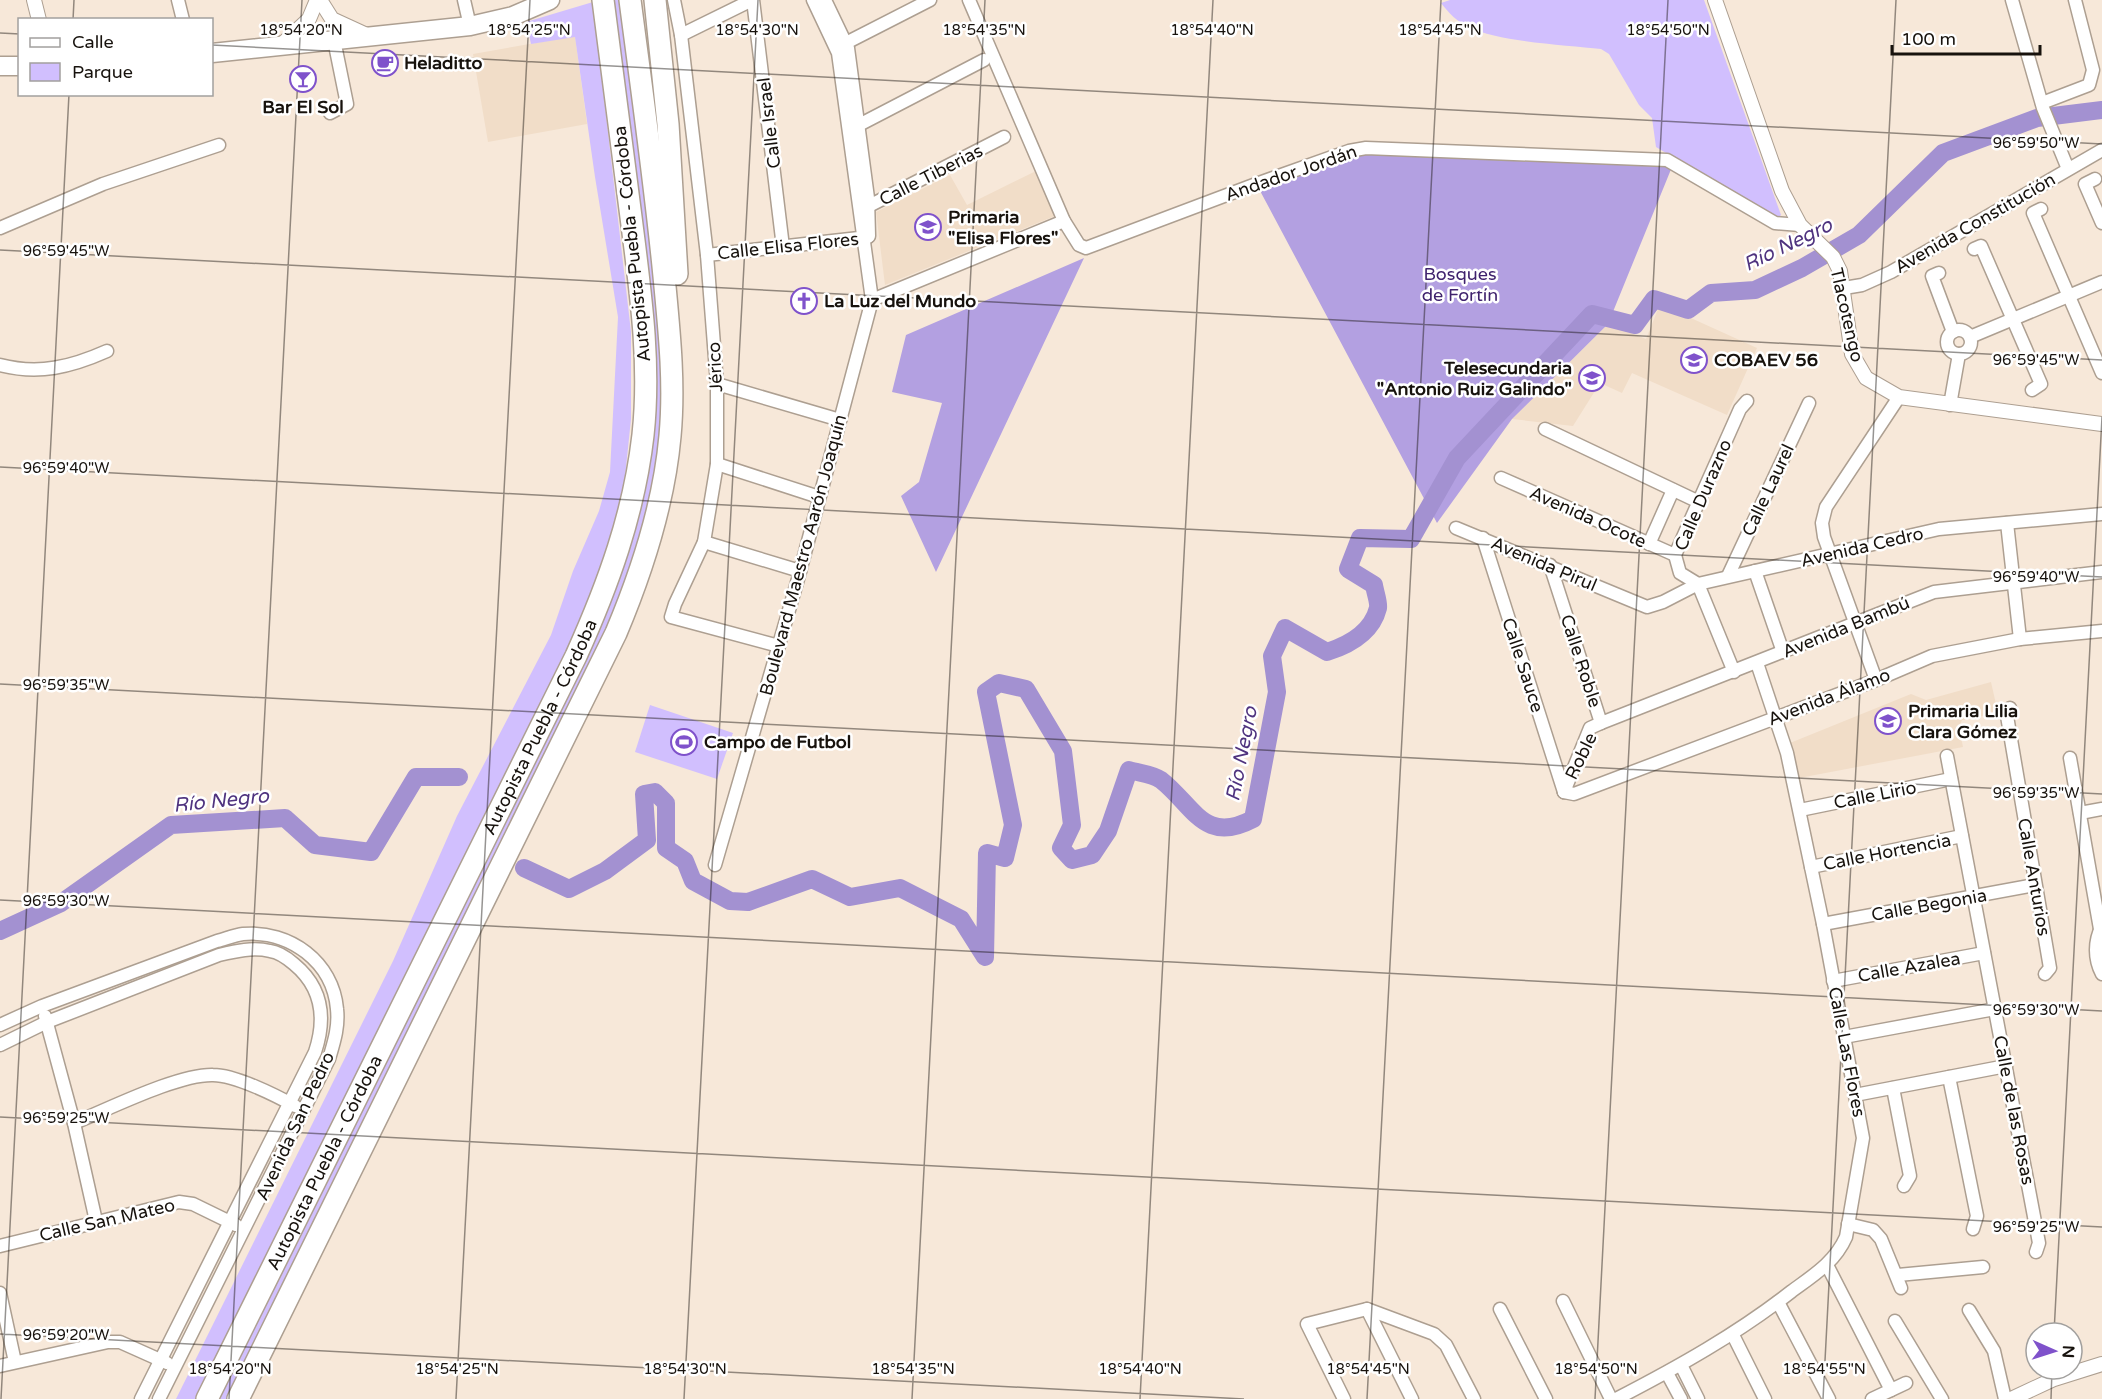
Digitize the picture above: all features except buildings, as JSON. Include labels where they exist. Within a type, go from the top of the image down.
[{"type":"highway","name":"Autopista Puebla - Córdoba","points":[[207,1399],[576,656],[606,588],[627,524],[644,424],[644,333],[603,0]]},
{"type":"highway","name":"Autopista Puebla - Córdoba","points":[[238,1399],[616,633],[643,567],[666,471],[673,391],[661,244],[630,0]]},
{"type":"highway","points":[[655,0],[668,124],[678,281],[679,332],[673,391]]},
{"type":"main road","points":[[213,53],[470,26],[513,16],[550,0]]},
{"type":"main road","points":[[0,66],[18,66]]},
{"type":"street","points":[[34,0],[38,18]]},
{"type":"street","points":[[178,0],[182,18]]},
{"type":"street","points":[[280,46],[309,19],[319,0],[338,23],[371,36]]},
{"type":"street","points":[[464,0],[470,26]]},
{"type":"street","name":"Jérico","points":[[674,0],[681,35],[707,255],[717,384],[717,464],[704,542],[671,617],[779,646]]},
{"type":"street","points":[[681,35],[753,0]]},
{"type":"street","name":"Calle Israel","points":[[753,0],[783,247]]},
{"type":"street","name":"Boulevard Maestro Aarón Joaquín","points":[[813,0],[841,45]]},
{"type":"street","name":"Boulevard Maestro Aarón Joaquín","points":[[715,865],[800,571],[872,300],[854,127],[841,45],[825,0]]},
{"type":"street","points":[[841,45],[930,0]]},
{"type":"street","name":"Andador Jordán","points":[[969,0],[1064,221],[1079,245],[1090,248],[1256,184],[1349,151],[1366,148],[1667,160],[1775,223],[1800,225]]},
{"type":"street","name":"Tlacotengo","points":[[1715,0],[1782,191],[1800,225],[1821,244],[1840,271],[1844,288],[1847,327],[1858,368],[1877,386],[1899,397],[2102,424]]},
{"type":"street","points":[[2012,0],[2043,106],[2067,169]]},
{"type":"street","points":[[2043,106],[2089,85],[2092,80],[2093,70],[2075,0]]},
{"type":"street","points":[[330,113],[347,104],[334,40]]},
{"type":"street","points":[[854,127],[984,60]]},
{"type":"street","name":"Calle Tiberias","points":[[864,209],[1004,137]]},
{"type":"street","points":[[0,228],[103,184],[219,145]]},
{"type":"street","name":"Avenida Constitución","points":[[1844,288],[1862,285],[1891,272],[2102,150]]},
{"type":"street","points":[[2095,179],[2085,184],[2102,223]]},
{"type":"street","points":[[2041,209],[2033,213],[2102,373]]},
{"type":"street","points":[[872,300],[1064,221]]},
{"type":"street","name":"Calle Elisa Flores","points":[[707,255],[866,239]]},
{"type":"street","points":[[1974,249],[1982,246],[2041,384],[2032,390]]},
{"type":"street","points":[[1939,273],[1932,276],[1953,332]]},
{"type":"street","points":[[1970,337],[2102,282]]},
{"type":"street","points":[[1960,330],[1970,337],[1969,349],[1959,354],[1952,352],[1948,345],[1948,338],[1953,332],[1960,330]]},
{"type":"street","points":[[0,365],[45,371],[77,364],[107,351]]},
{"type":"street","points":[[1950,405],[1959,354]]},
{"type":"street","points":[[717,384],[840,420]]},
{"type":"street","points":[[1876,680],[1830,555],[1822,523],[1826,507],[1899,397]]},
{"type":"street","name":"Calle Durazno","points":[[1698,584],[1680,573],[1675,555],[1740,409],[1747,401]]},
{"type":"street","name":"Calle Laurel","points":[[1728,576],[1809,403]]},
{"type":"street","points":[[1545,429],[1699,502]]},
{"type":"street","points":[[717,464],[819,497]]},
{"type":"street","name":"Avenida Ocote","points":[[1501,478],[1675,555]]},
{"type":"street","points":[[1649,544],[1673,490]]},
{"type":"street","name":"Avenida Cedro","points":[[1630,602],[1647,607],[1663,603],[1698,584],[1939,529],[2102,514]]},
{"type":"street","points":[[2007,523],[2020,639]]},
{"type":"street","name":"Avenida Pirul","points":[[1456,528],[1550,565],[1630,602]]},
{"type":"street","name":"Calle Sauce","points":[[1483,538],[1564,792]]},
{"type":"street","points":[[704,542],[800,571]]},
{"type":"street","name":"Calle Roble","points":[[1550,565],[1601,723]]},
{"type":"street","points":[[1755,571],[1783,652]]},
{"type":"street","name":"Avenida Bambú","points":[[1601,723],[1934,592],[2014,580],[2102,572]]},
{"type":"street","points":[[1698,584],[1734,672]]},
{"type":"street","name":"Avenida Álamo","points":[[1564,792],[1575,794],[1952,650],[2020,639],[2102,631]]},
{"type":"street","name":"Calle Las Flores","points":[[1614,1399],[1733,1335],[1778,1302],[1827,1265],[1839,1251],[1848,1224],[1863,1138],[1800,810],[1776,717],[1757,663]]},
{"type":"street","name":"Calle Anturios","points":[[2010,708],[2007,716],[2050,968],[2045,974]]},
{"type":"street","name":"Roble","points":[[1564,792],[1590,728],[1601,723]]},
{"type":"street","name":"Calle de las Rosas","points":[[1947,756],[2039,1243],[2036,1252]]},
{"type":"street","points":[[2070,758],[2101,928],[2096,945],[2097,964],[2102,974]]},
{"type":"street","name":"Calle Lirio","points":[[1800,810],[1951,779]]},
{"type":"street","points":[[2079,813],[2102,809]]},
{"type":"street","name":"Calle Hortencia","points":[[1811,867],[1962,836]]},
{"type":"street","name":"Calle Begonia","points":[[1823,924],[2035,885]]},
{"type":"street","name":"Avenida San Pedro","points":[[0,1025],[42,1006],[217,941],[243,934],[280,938],[301,948],[322,967],[330,979],[338,1009],[336,1036],[329,1059],[159,1399]]},
{"type":"street","name":"Avenida San Pedro","points":[[0,1045],[47,1022],[219,955],[243,949],[272,951],[286,957],[310,979],[321,1007],[321,1033],[315,1052],[141,1399]]},
{"type":"street","name":"Calle Azalea","points":[[1833,981],[1984,953]]},
{"type":"street","points":[[42,1006],[74,1123],[96,1221]]},
{"type":"street","points":[[1844,1037],[1995,1009]]},
{"type":"street","points":[[1855,1095],[2006,1066]]},
{"type":"street","points":[[74,1123],[192,1076],[215,1074],[304,1110]]},
{"type":"street","points":[[1949,1077],[1977,1216],[1973,1229]]},
{"type":"street","points":[[1893,1088],[1910,1176],[1904,1186]]},
{"type":"street","name":"Calle San Mateo","points":[[0,1246],[179,1202],[193,1204],[245,1229]]},
{"type":"street","points":[[1848,1224],[1873,1230],[1881,1239],[1898,1275],[1901,1288]]},
{"type":"street","points":[[1827,1265],[1891,1390]]},
{"type":"street","points":[[1898,1275],[1983,1267]]},
{"type":"street","points":[[0,1293],[15,1362]]},
{"type":"street","points":[[1563,1301],[1614,1399]]},
{"type":"street","points":[[1778,1302],[1829,1399]]},
{"type":"street","points":[[1368,1309],[1412,1399]]},
{"type":"street","points":[[1344,1399],[1308,1324],[1368,1309],[1434,1334],[1446,1346],[1474,1399]]},
{"type":"street","points":[[1500,1309],[1546,1399]]},
{"type":"street","points":[[1968,1310],[1994,1351],[2005,1399]]},
{"type":"street","points":[[1895,1321],[1942,1399]]},
{"type":"street","points":[[1733,1335],[1765,1399]]},
{"type":"street","points":[[0,1366],[108,1342],[120,1342],[176,1368]]},
{"type":"street","points":[[2011,1399],[2054,1378],[2102,1364]]},
{"type":"street","points":[[1681,1365],[1698,1399]]},
{"type":"street","points":[[1668,1372],[1681,1399]]},
{"type":"street","points":[[1872,1399],[1906,1383]]},
{"type":"shaded area","points":[[575,36],[587,124],[488,142],[473,54]]},
{"type":"shaded area","name":"Primaria \"Elisa Flores\"","points":[[1036,171],[1055,216],[885,285],[876,212],[950,175],[967,205]]},
{"type":"shaded area","points":[[1660,304],[1757,348],[1727,415],[1632,373],[1622,393],[1600,383],[1573,426],[1512,419],[1608,324],[1646,339]]},
{"type":"shaded area","name":"Primaria Lilia Clara Gómez","points":[[1991,682],[1998,713],[1962,720],[1959,727],[1963,747],[1799,778],[1790,743],[1911,694],[1926,700]]},
{"type":"green space","points":[[610,0],[623,0],[664,356],[662,433],[646,529],[614,623],[231,1399],[214,1399],[602,616],[646,469]]},
{"type":"green space","points":[[1450,0],[1704,0],[1781,215],[1776,219],[1656,147],[1652,118],[1639,105],[1609,54],[1601,49],[1515,39],[1482,32],[1461,23],[1450,14],[1441,3]]},
{"type":"green space","points":[[593,2],[631,332],[631,419],[625,477],[615,526],[584,612],[565,656],[195,1399],[176,1399],[393,961],[457,816],[551,635],[573,571],[599,511],[610,472],[618,317],[575,37],[531,44],[526,22]]},
{"type":"green space","name":"Bosques de Fortín","points":[[1366,148],[1674,162],[1608,324],[1512,419],[1437,523],[1258,187]]},
{"type":"green space","points":[[1084,258],[936,572],[901,496],[919,482],[942,403],[892,392],[906,335]]},
{"type":"green space","name":"Campo de Futbol","points":[[650,705],[733,733],[717,779],[635,752]]},
{"type":"waterway","name":"Río Negro","points":[[524,868],[569,889],[605,871],[647,840],[644,794],[655,792],[666,803],[666,848],[685,861],[693,881],[730,901],[748,902],[812,879],[850,897],[900,888],[961,919],[985,957],[987,853],[1005,858],[1013,825],[986,692],[999,683],[1026,689],[1063,751],[1072,825],[1061,848],[1072,860],[1092,855],[1108,831],[1129,770],[1161,780],[1192,811],[1211,825],[1223,828],[1236,826],[1253,819],[1277,692],[1272,656],[1285,628],[1327,652],[1343,646],[1365,631],[1371,624],[1378,606],[1374,585],[1348,569],[1360,538],[1411,539],[1457,458],[1592,314],[1635,325],[1654,299],[1688,310],[1711,293],[1755,290],[1802,268],[1859,235],[1943,153],[2037,118],[2102,110]]},
{"type":"waterway","name":"Río Negro","points":[[0,931],[61,903],[171,825],[285,818],[315,845],[371,852],[416,777],[459,777]]},
{"type":"place","name":"Heladitto","points":[[385,63]]},
{"type":"place","name":"Bar El Sol","points":[[303,79]]},
{"type":"place","name":"Primaria \"Elisa Flores\"","points":[[928,227]]},
{"type":"place","name":"La Luz del Mundo","points":[[804,301]]},
{"type":"place","name":"COBAEV 56","points":[[1694,360]]},
{"type":"place","name":"Telesecundaria \"Antonio Ruiz Galindo\"","points":[[1592,378]]},
{"type":"place","name":"Primaria Lilia Clara Gómez","points":[[1888,721]]},
{"type":"place","name":"Campo de Futbol","points":[[684,742]]}]
